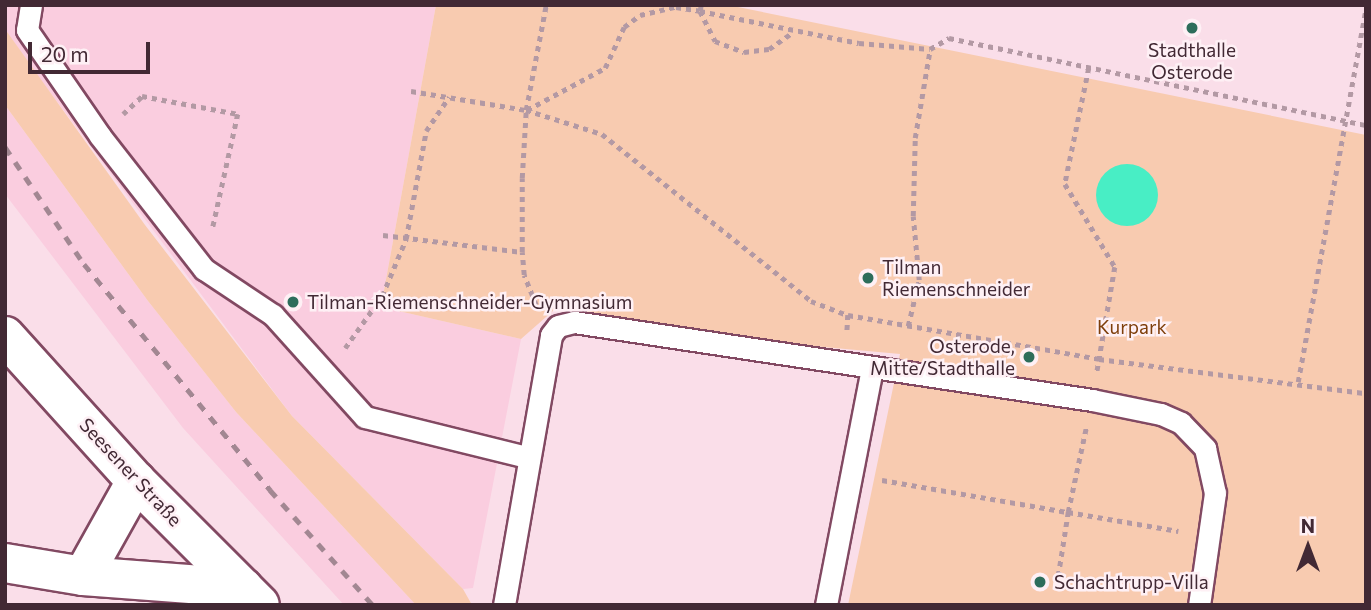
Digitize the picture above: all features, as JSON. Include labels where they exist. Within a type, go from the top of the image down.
[{"type":"street","name":"Seesener Straße","points":[[5,336],[136,481],[252,597]]},
{"type":"street","points":[[83,576],[136,481]]},
{"type":"street","points":[[5,563],[83,576],[252,597]]},
{"type":"lane","points":[[31,5],[27,30],[100,136],[204,269],[273,315],[365,417],[527,457]]},
{"type":"lane","points":[[504,605],[527,457],[551,335],[558,326],[574,322],[1092,400],[1161,414],[1196,435],[1212,466],[1215,493],[1199,605]]},
{"type":"lane","points":[[826,605],[854,475],[872,368]]},
{"type":"path","points":[[546,5],[526,110],[522,252],[535,303],[546,319],[558,326]]},
{"type":"path","points":[[526,110],[605,68],[624,27],[640,15],[676,7],[700,8],[793,32],[930,49],[949,38],[1366,125]]},
{"type":"path","points":[[700,8],[716,41],[744,52],[769,49],[793,32]]},
{"type":"path","points":[[1298,382],[1349,121],[1366,9]]},
{"type":"path","points":[[908,326],[919,279],[913,170],[930,49]]},
{"type":"path","points":[[1058,576],[1115,267],[1065,184],[1090,68]]},
{"type":"path","points":[[411,91],[526,110],[602,134],[811,301],[848,316],[1099,359],[1298,382],[1366,393]]},
{"type":"path","points":[[100,136],[142,96],[238,114],[204,269]]},
{"type":"path","points":[[326,374],[382,296],[406,239],[426,131],[449,97]]},
{"type":"path","points":[[383,235],[522,252]]},
{"type":"path","points":[[846,365],[848,316]]},
{"type":"path","points":[[854,475],[1210,536]]},
{"type":"shaded area","name":"Tilman-Riemenschneider-Gymnasium","points":[[5,5],[436,5],[381,307],[521,339],[473,588],[463,589],[292,416],[29,64],[5,29]]},
{"type":"shaded area","points":[[5,105],[148,301],[236,412],[416,605],[344,605],[183,428],[5,194]]},
{"type":"shaded area","points":[[1127,164],[1149,173],[1158,195],[1149,217],[1127,226],[1105,217],[1096,195],[1105,173]]},
{"type":"green space","name":"Kurpark","points":[[436,5],[728,5],[1366,135],[1365,605],[848,605],[900,354],[791,344],[578,311],[554,310],[521,339],[381,307]]},
{"type":"green space","points":[[5,29],[145,225],[292,416],[463,589],[472,605],[416,605],[236,412],[148,301],[5,105]]},
{"type":"railway","points":[[5,147],[84,264],[270,490],[373,605]]},
{"type":"place","name":"Stadthalle Osterode","points":[[1192,28]]},
{"type":"place","name":"Tilman Riemenschneider","points":[[868,278]]},
{"type":"place","name":"Tilman-Riemenschneider-Gymnasium","points":[[293,302]]},
{"type":"place","name":"Osterode, Mitte/Stadthalle","points":[[1029,357]]},
{"type":"place","name":"Schachtrupp-Villa","points":[[1040,582]]}]
